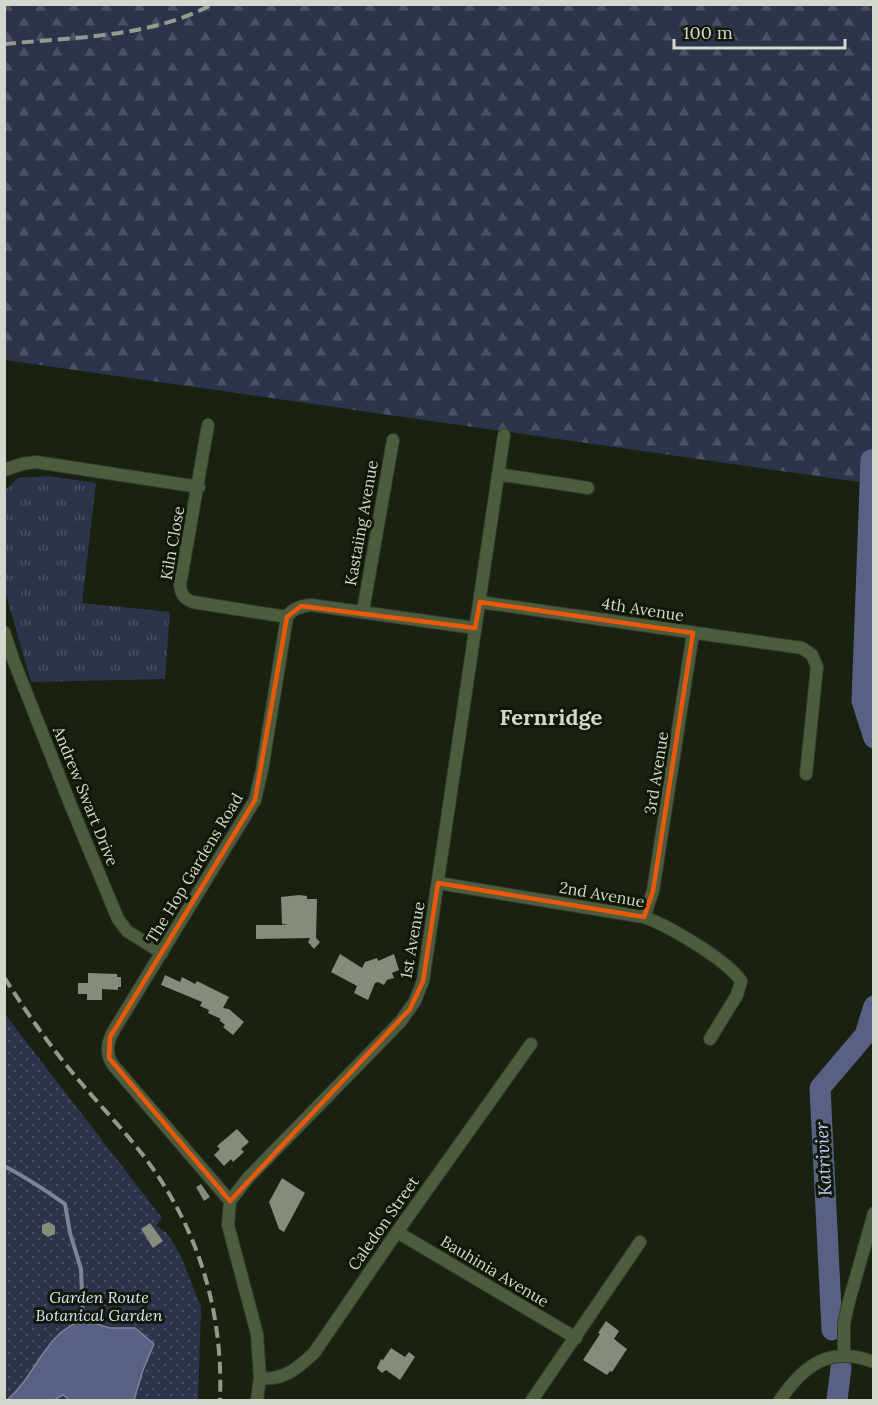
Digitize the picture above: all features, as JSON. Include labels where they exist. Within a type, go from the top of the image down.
[{"type":"street","name":"Kiln Close","points":[[208,425],[180,585],[184,597],[192,602],[287,617]]},
{"type":"street","name":"1st Avenue","points":[[230,1201],[248,1178],[401,1021],[410,1010],[423,981],[504,435]]},
{"type":"street","name":"Kastaiing Avenue","points":[[363,611],[393,440]]},
{"type":"street","points":[[4,470],[36,462],[199,486]]},
{"type":"street","points":[[498,474],[588,488]]},
{"type":"street","name":"4th Avenue","points":[[480,602],[802,648],[812,655],[817,667],[806,774]]},
{"type":"street","points":[[287,617],[290,612],[311,605],[475,628]]},
{"type":"street","name":"The Hop Gardens Road","points":[[230,1201],[109,1058],[108,1044],[110,1037],[255,800],[287,617]]},
{"type":"street","name":"Andrew Swart Drive","points":[[4,632],[50,754],[118,919],[127,931],[162,953]]},
{"type":"street","name":"3rd Avenue","points":[[644,917],[655,880],[693,633]]},
{"type":"street","name":"2nd Avenue","points":[[438,883],[644,917],[699,947],[727,966],[741,981],[740,989],[710,1039]]},
{"type":"street","name":"Caledon Street","points":[[260,1378],[273,1380],[289,1373],[314,1353],[531,1044]]},
{"type":"street","points":[[230,1201],[228,1224],[257,1334],[260,1378],[257,1401]]},
{"type":"street","points":[[844,1354],[844,1324],[873,1213]]},
{"type":"street","name":"Bauhinia Avenue","points":[[397,1232],[576,1338]]},
{"type":"street","points":[[532,1401],[640,1242]]},
{"type":"street","points":[[780,1401],[791,1384],[808,1368],[829,1358],[844,1354],[862,1357],[873,1362]]},
{"type":"highlighted area","points":[[480,602],[693,633],[653,891],[644,917],[438,883],[423,981],[410,1009],[230,1201],[109,1058],[110,1037],[255,800],[287,617],[301,606],[475,628]]},
{"type":"green space","points":[[5,5],[873,5],[873,484],[5,360]]},
{"type":"green space","points":[[49,476],[96,483],[82,603],[170,612],[165,679],[31,682],[5,591],[5,490],[18,478]]},
{"type":"green space","name":"Garden Route Botanical Garden","points":[[4,1013],[162,1218],[156,1226],[167,1233],[180,1254],[201,1307],[198,1400],[5,1400]]},
{"type":"shaded area","points":[[83,1320],[110,1328],[135,1328],[154,1344],[134,1400],[70,1400],[63,1395],[54,1400],[7,1400],[26,1379],[59,1334]]},
{"type":"building","points":[[307,896],[307,899],[317,899],[316,938],[320,942],[314,949],[308,942],[310,938],[256,939],[256,925],[289,925],[282,924],[281,897]]},
{"type":"building","points":[[340,954],[362,968],[365,962],[377,958],[378,961],[394,954],[399,970],[392,973],[394,978],[387,980],[384,985],[375,983],[368,1000],[354,993],[357,986],[331,972]]},
{"type":"building","points":[[88,973],[117,974],[117,977],[121,977],[121,987],[118,987],[118,990],[102,989],[102,1000],[87,1000],[87,994],[78,994],[78,983],[88,983]]},
{"type":"building","points":[[165,975],[180,982],[182,977],[195,984],[197,981],[229,997],[223,1008],[229,1009],[244,1022],[233,1035],[223,1027],[225,1025],[219,1020],[221,1019],[200,1006],[202,1002],[161,985]]},
{"type":"building","points":[[237,1129],[249,1142],[241,1149],[244,1152],[233,1162],[231,1159],[224,1166],[214,1155],[220,1149],[217,1146]]},
{"type":"building","points":[[282,1178],[305,1193],[284,1232],[279,1229],[269,1202]]},
{"type":"building","points":[[201,1184],[210,1197],[204,1201],[196,1187]]},
{"type":"building","points":[[49,1222],[55,1226],[55,1234],[48,1237],[42,1233],[42,1225]]},
{"type":"building","points":[[150,1223],[163,1241],[153,1248],[141,1229]]},
{"type":"building","points":[[606,1321],[619,1331],[614,1339],[627,1349],[612,1372],[610,1371],[607,1375],[583,1360]]},
{"type":"building","points":[[391,1348],[405,1357],[409,1352],[415,1357],[400,1380],[386,1370],[382,1373],[377,1368],[381,1359],[383,1360]]},
{"type":"waterway","name":"Katrivier","points":[[871,460],[862,701],[874,738]]},
{"type":"waterway","name":"Katrivier","points":[[832,1330],[820,1088],[865,1035],[874,1006]]},
{"type":"waterway","points":[[4,1166],[65,1204],[70,1233],[81,1269],[83,1320]]},
{"type":"waterway","name":"Katrivier","points":[[837,1400],[841,1368]]},
{"type":"railway","points":[[4,44],[138,30],[164,24],[213,4]]},
{"type":"railway","points":[[4,977],[57,1053],[156,1172],[179,1211],[191,1237],[209,1289],[218,1344],[220,1400]]},
{"type":"district","name":"Fernridge","points":[[551,717]]}]
